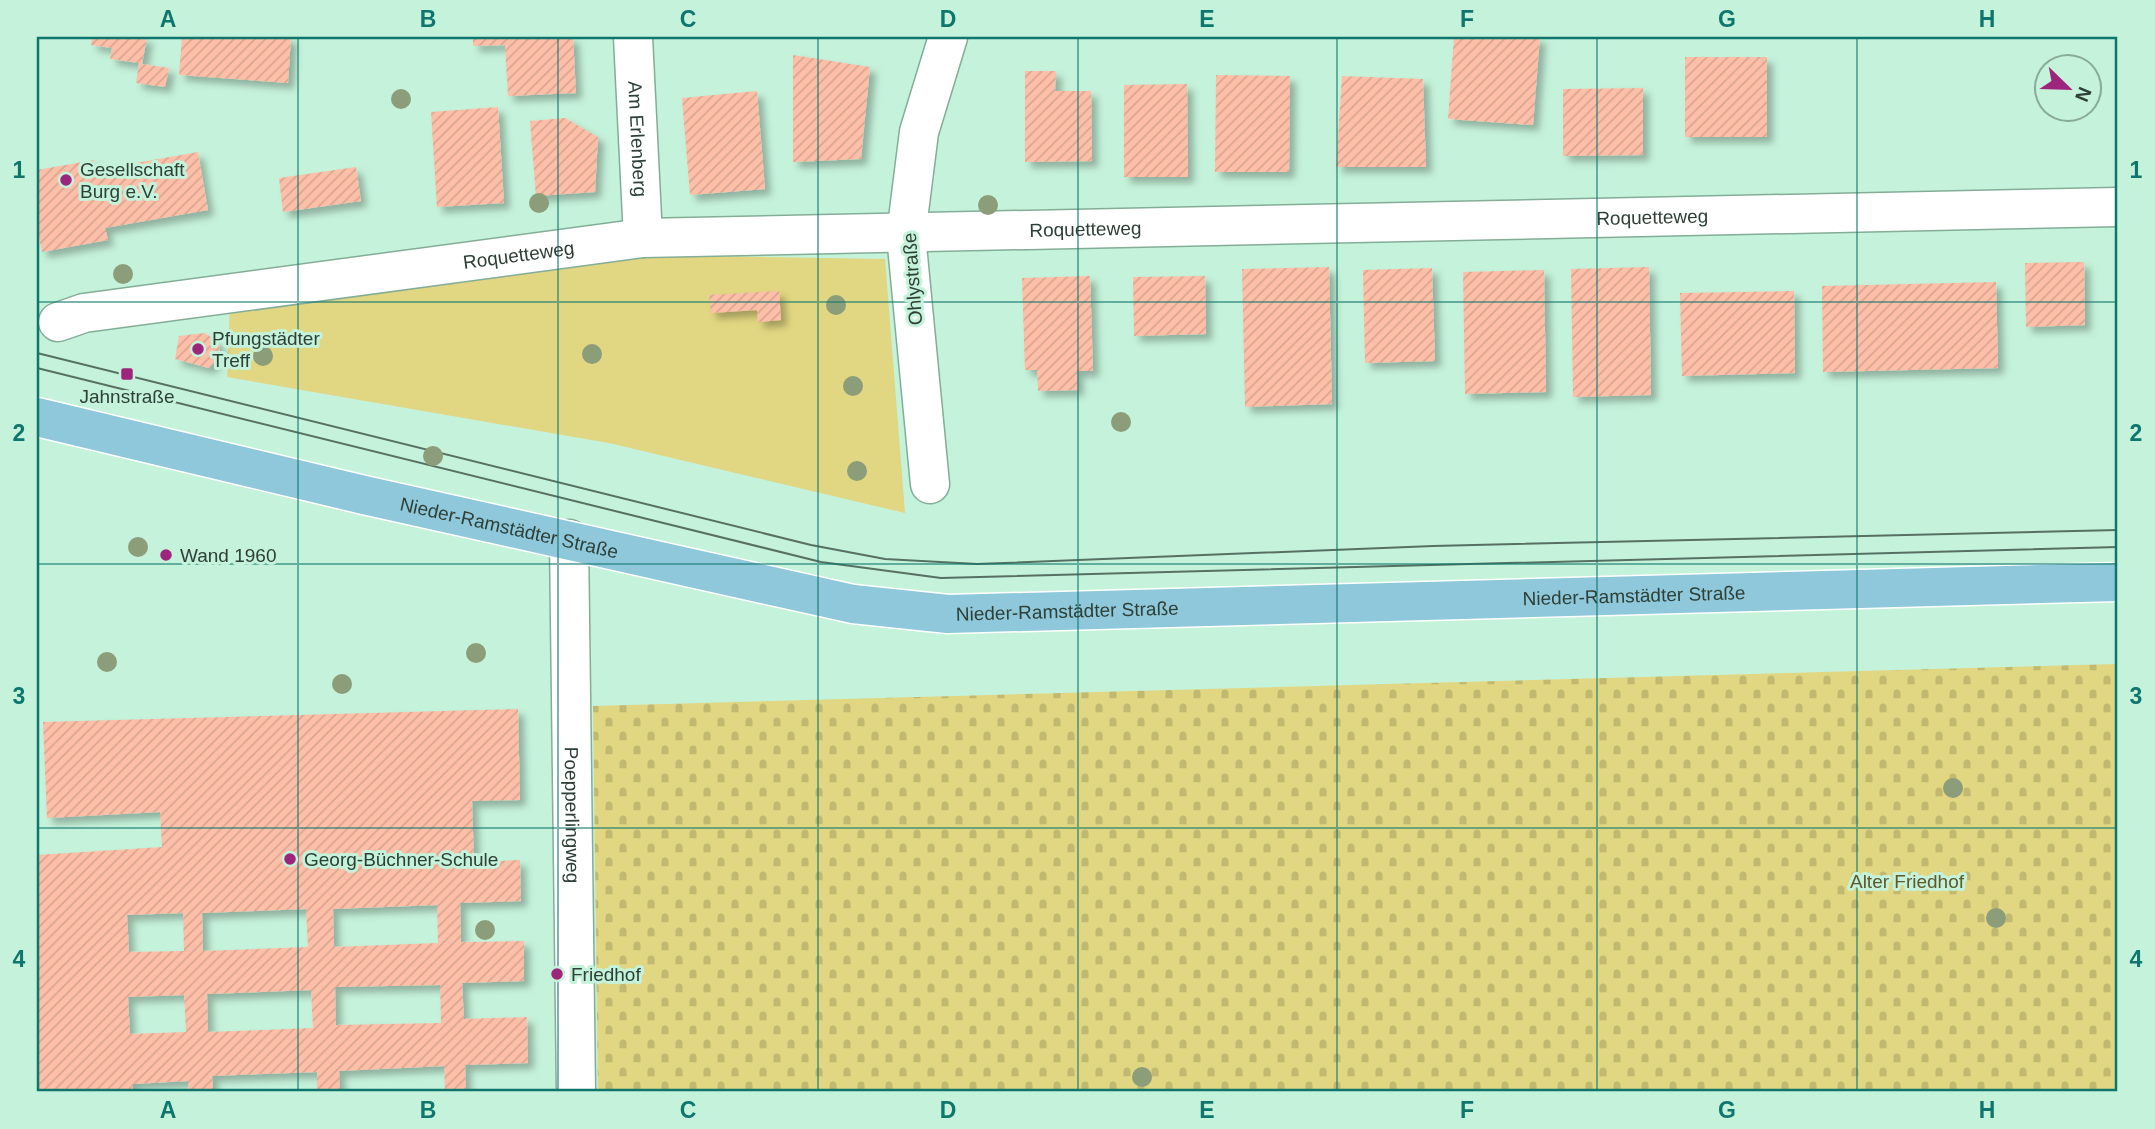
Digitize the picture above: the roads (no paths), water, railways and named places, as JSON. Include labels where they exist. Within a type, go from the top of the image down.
[{"type":"main road","name":"Nieder-Ramstädter Straße","points":[[37,417],[364,495],[853,604],[948,614],[2118,582]]},
{"type":"street","name":"Am Erlenberg","points":[[633,37],[643,238]]},
{"type":"street","name":"Ohlystraße","points":[[930,484],[906,235],[919,132],[948,37]]},
{"type":"street","name":"Roquetteweg","points":[[58,322],[84,313],[643,238],[906,235],[2118,208]]},
{"type":"street","name":"Poepperlingweg","points":[[569,539],[576,1092]]},
{"type":"tram line","points":[[37,353],[811,545],[885,559],[977,564],[1433,546],[2118,530]]},
{"type":"tram line","points":[[37,368],[821,562],[941,578],[2118,547]]},
{"type":"place","name":"Gesellschaft Burg e.V.","points":[[66,180]]},
{"type":"place","name":"Pfungstädter Treff","points":[[198,349]]},
{"type":"place","name":"Jahnstraße","points":[[127,374]]},
{"type":"place","name":"Wand 1960","points":[[166,555]]},
{"type":"place","name":"Georg-Büchner-Schule","points":[[290,859]]},
{"type":"place","name":"Friedhof","points":[[557,974]]},
{"type":"park label","name":"Alter Friedhof","points":[[1907,881]]}]
